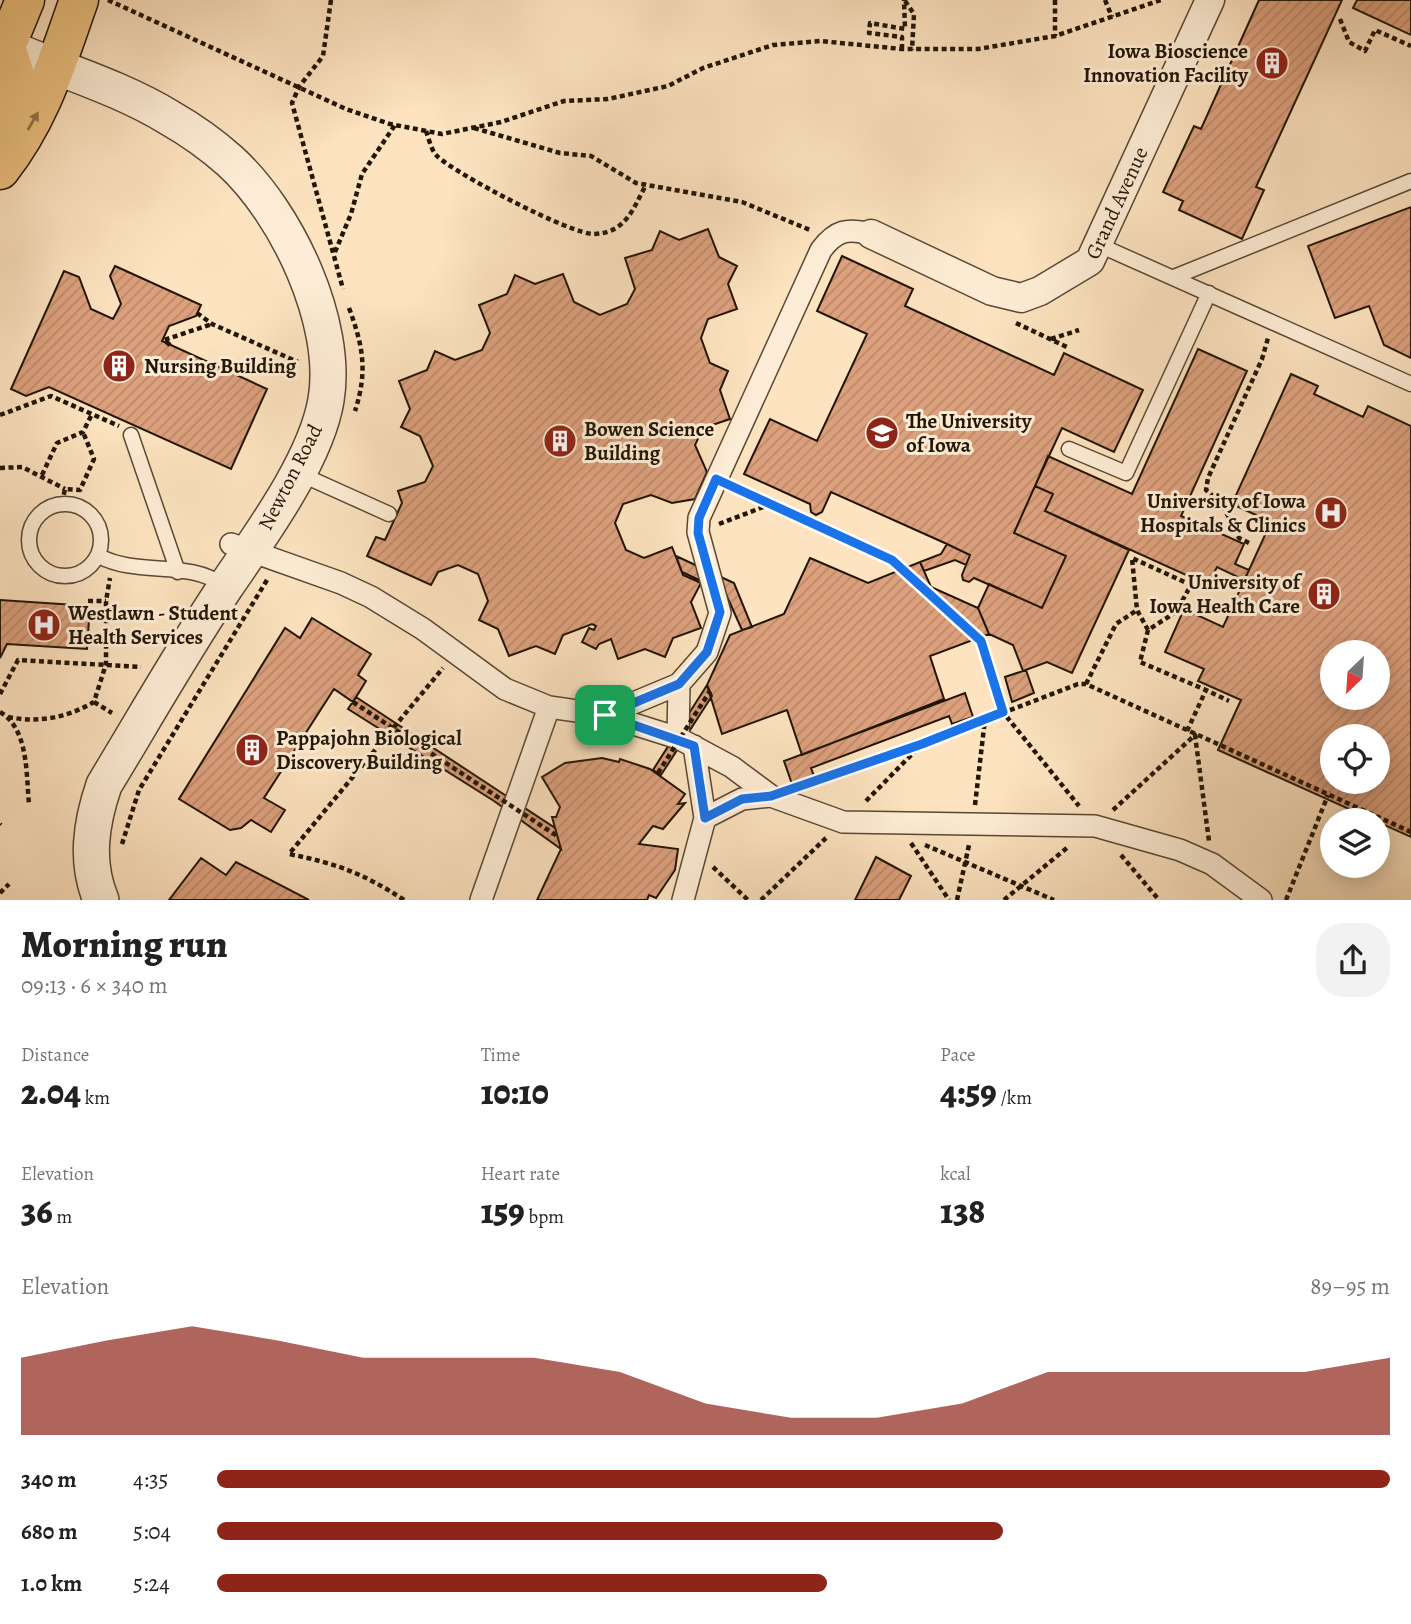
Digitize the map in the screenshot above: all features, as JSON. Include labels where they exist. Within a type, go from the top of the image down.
[{"type":"main road","points":[[0,125],[16,78],[2,51],[25,0]]},
{"type":"main road","points":[[0,170],[18,147],[40,108],[79,0]]},
{"type":"street","name":"Grand Avenue","points":[[871,234],[992,291],[1021,298],[1090,261],[1210,0]]},
{"type":"street","name":"Newton Road","points":[[2,51],[55,67],[169,116],[232,162],[281,226],[302,267],[317,309],[328,376],[326,402],[309,449],[296,472],[240,549],[226,587],[104,785],[94,813],[91,842],[93,872],[101,900]]},
{"type":"street","points":[[605,715],[679,684],[707,652],[720,612],[698,533],[699,518],[821,250],[830,237],[842,230],[871,234]]},
{"type":"street","points":[[240,549],[318,575],[371,597],[424,629],[505,689],[549,707],[605,715],[686,742],[732,767],[771,796],[843,822],[1095,826],[1180,850],[1212,864],[1261,900]]},
{"type":"street","points":[[679,684],[686,742],[705,818],[683,900]]},
{"type":"street","points":[[481,900],[549,707]]},
{"type":"street","points":[[705,818],[742,799],[771,796]]},
{"type":"lane","points":[[1174,277],[1411,181]]},
{"type":"lane","points":[[1099,245],[1411,384]]},
{"type":"lane","points":[[1069,449],[1126,473],[1209,293]]},
{"type":"lane","points":[[130,433],[178,572]]},
{"type":"lane","points":[[296,472],[389,514]]},
{"type":"lane","points":[[63,496],[96,519],[102,537],[99,556],[87,570],[69,577],[50,573],[35,561],[29,543],[32,525],[44,510],[63,496]]},
{"type":"lane","points":[[99,556],[116,565],[210,575],[226,587]]},
{"type":"path","points":[[107,0],[346,109],[395,125],[442,134],[565,101],[608,99],[668,86],[703,68],[773,46],[820,41],[912,50],[978,49],[1055,36],[1161,0]]},
{"type":"path","points":[[292,103],[299,87],[323,56],[331,0]]},
{"type":"path","points":[[905,0],[914,14],[912,50]]},
{"type":"path","points":[[902,49],[902,37],[869,33],[870,23],[905,29],[905,0]]},
{"type":"path","points":[[1055,0],[1055,36]]},
{"type":"path","points":[[1105,0],[1112,17]]},
{"type":"path","points":[[1340,19],[1349,42],[1366,51],[1375,30],[1411,46]]},
{"type":"path","points":[[335,253],[351,214],[362,174],[395,125]]},
{"type":"path","points":[[473,127],[560,153],[591,156],[636,183],[742,202],[830,237]]},
{"type":"path","points":[[426,131],[434,153],[457,172],[572,230],[594,235],[629,219],[646,185]]},
{"type":"path","points":[[197,313],[212,324],[328,376]]},
{"type":"path","points":[[170,345],[164,340],[212,324]]},
{"type":"path","points":[[1069,348],[1051,339],[1079,330]]},
{"type":"path","points":[[1249,543],[1239,538],[1223,503],[1206,490],[1208,478],[1262,359],[1268,338]]},
{"type":"path","points":[[0,415],[51,396],[130,433]]},
{"type":"path","points":[[42,475],[57,443],[83,432],[92,414]]},
{"type":"path","points":[[0,468],[22,467],[42,475],[63,496],[80,489],[94,459],[83,432]]},
{"type":"path","points":[[716,479],[892,560],[981,641],[1003,712],[1159,900]]},
{"type":"path","points":[[698,533],[771,504]]},
{"type":"path","points":[[1148,630],[1176,612],[1191,585],[1132,558],[1137,610],[1148,630],[1140,662],[1229,701]]},
{"type":"path","points":[[0,712],[8,717],[50,719],[75,713],[93,702],[106,664],[106,601],[109,581],[116,565]]},
{"type":"path","points":[[88,601],[106,601]]},
{"type":"path","points":[[1086,684],[1116,624],[1137,610]]},
{"type":"path","points":[[404,900],[374,880],[337,864],[289,854],[455,654]]},
{"type":"path","points":[[0,694],[18,660],[141,667]]},
{"type":"path","points":[[771,796],[922,744],[1078,684],[1086,684],[1411,832]]},
{"type":"path","points":[[1186,731],[1206,690]]},
{"type":"path","points":[[658,773],[710,691]]},
{"type":"path","points":[[93,702],[113,713]]},
{"type":"path","points":[[353,702],[557,836]]},
{"type":"path","points":[[8,717],[24,751],[29,804]]},
{"type":"path","points":[[1286,900],[1328,795]]},
{"type":"path","points":[[949,900],[908,838],[1054,900]]},
{"type":"path","points":[[696,852],[748,900]]},
{"type":"path","points":[[0,894],[9,884]]},
{"type":"building","name":"Iowa Bioscience Innovation Facility","points":[[1259,0],[1342,0],[1256,187],[1264,190],[1242,239],[1179,210],[1183,201],[1163,192],[1194,126],[1201,129]]},
{"type":"building","points":[[1357,0],[1411,0],[1411,35],[1353,8]]},
{"type":"building","points":[[1411,207],[1411,358],[1384,345],[1369,306],[1335,318],[1308,246]]},
{"type":"building","name":"Bowen Science Building","points":[[708,229],[719,257],[737,266],[728,284],[737,309],[708,319],[701,338],[710,363],[728,371],[720,390],[730,419],[703,428],[695,445],[707,472],[695,499],[672,503],[651,495],[623,504],[615,523],[626,550],[644,558],[672,547],[683,575],[701,583],[691,602],[701,628],[673,638],[665,657],[645,649],[618,659],[611,639],[599,644],[596,649],[582,642],[589,628],[594,630],[596,626],[592,624],[563,635],[555,654],[536,646],[509,656],[498,629],[479,620],[488,601],[478,574],[458,565],[438,572],[431,585],[367,556],[376,537],[385,540],[402,503],[398,491],[425,482],[433,466],[420,436],[401,427],[410,409],[399,381],[427,370],[435,351],[455,360],[482,350],[490,333],[479,305],[507,294],[515,275],[535,284],[563,274],[574,302],[600,315],[627,304],[635,289],[625,258],[652,250],[660,231],[679,240]]},
{"type":"building","points":[[842,256],[913,289],[905,306],[1054,375],[1064,353],[1143,390],[1114,452],[1062,428],[1035,486],[1014,533],[1066,556],[1042,608],[974,578],[969,582],[963,580],[962,575],[970,555],[947,544],[831,492],[822,512],[816,515],[811,512],[810,504],[744,474],[770,419],[817,441],[867,334],[817,311]]},
{"type":"building","name":"Nursing Building","points":[[115,266],[201,305],[196,316],[169,326],[162,341],[267,389],[231,469],[49,387],[26,396],[11,389],[64,271],[79,277],[91,309],[113,319],[121,304],[110,276]]},
{"type":"building","points":[[1198,349],[1247,371],[1181,516],[1244,544],[1235,564],[1249,570],[1244,580],[1217,567],[1208,585],[1045,511],[1053,494],[1035,486],[1048,456],[1132,494]]},
{"type":"building","name":"University of Iowa Health Care","points":[[1291,374],[1318,386],[1314,394],[1363,417],[1368,406],[1411,426],[1411,837],[1390,828],[1390,808],[1347,808],[1218,750],[1241,700],[1198,681],[1204,669],[1165,652],[1184,609],[1223,627],[1271,522],[1232,504]]},
{"type":"building","points":[[1035,486],[1053,494],[1045,511],[1129,550],[1072,673],[1047,662],[1023,671],[1013,645],[989,634],[978,608],[989,584],[1042,608],[1066,556],[1014,533]]},
{"type":"building","points":[[947,544],[970,555],[966,565],[955,560],[924,571],[920,562],[941,554]]},
{"type":"building","points":[[676,556],[734,583],[752,627],[742,630],[725,592],[682,572]]},
{"type":"building","points":[[810,558],[868,583],[920,562],[931,587],[978,608],[989,634],[930,656],[944,699],[802,755],[787,710],[722,734],[707,685],[730,635],[784,614]]},
{"type":"building","name":"Westlawn - Student Health Services","points":[[0,600],[90,606],[87,649],[7,644],[0,658]]},
{"type":"building","name":"Pappajohn Biological Discovery Building","points":[[312,618],[371,654],[358,675],[366,681],[353,702],[334,689],[264,798],[285,810],[271,832],[251,820],[241,828],[230,830],[179,799],[285,628],[300,638]]},
{"type":"building","points":[[1026,670],[1034,693],[1012,702],[1005,677]]},
{"type":"building","points":[[707,685],[712,696],[661,775],[653,770]]},
{"type":"building","points":[[965,693],[973,717],[952,724],[949,716],[811,768],[814,776],[792,784],[784,761]]},
{"type":"building","points":[[356,697],[555,828],[561,849],[494,801],[348,709]]},
{"type":"building","points":[[602,758],[619,762],[620,759],[650,769],[685,794],[678,804],[685,803],[663,829],[653,826],[639,844],[678,849],[675,870],[656,898],[649,895],[647,900],[537,900],[561,849],[552,817],[556,817],[560,807],[542,777],[565,763]]},
{"type":"building","points":[[876,857],[911,876],[899,900],[855,900]]},
{"type":"building","points":[[201,858],[226,875],[236,862],[309,900],[169,900]]},
{"type":"place","name":"Iowa Bioscience Innovation Facility","points":[[1272,63]]},
{"type":"place","name":"Nursing Building","points":[[119,366]]},
{"type":"place","name":"The University of Iowa","points":[[882,433]]},
{"type":"place","name":"Bowen Science Building","points":[[560,441]]},
{"type":"place","name":"University of Iowa Hospitals & Clinics","points":[[1331,513]]},
{"type":"place","name":"University of Iowa Health Care","points":[[1324,594]]},
{"type":"place","name":"Westlawn - Student Health Services","points":[[44,625]]},
{"type":"place","name":"Pappajohn Biological Discovery Building","points":[[252,750]]},
{"type":"route","points":[[716,479],[892,560],[981,641],[1003,712],[922,744],[771,796],[742,799],[705,818],[702,783],[694,746],[678,738],[605,715],[679,684],[707,652],[720,612],[698,533],[699,518],[716,479]]}]
